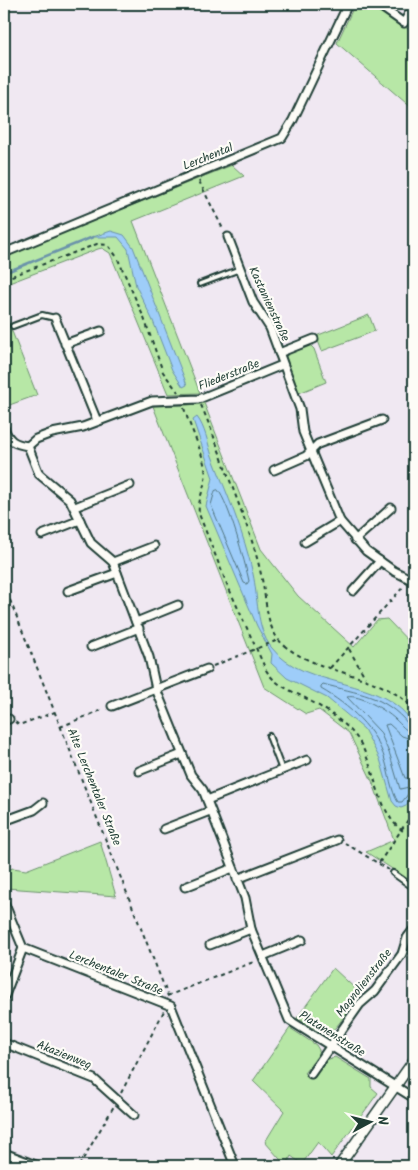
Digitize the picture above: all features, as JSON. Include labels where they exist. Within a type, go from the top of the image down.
[{"type":"street","name":"Lerchental","points":[[4,253],[282,138],[294,120],[348,4]]},
{"type":"street","points":[[377,4],[404,24],[414,4]]},
{"type":"street","name":"Kastanienstraße","points":[[228,237],[253,302],[270,328],[282,365],[300,409],[303,432],[340,520],[355,540],[380,561],[412,581]]},
{"type":"street","points":[[55,318],[97,421]]},
{"type":"street","points":[[65,344],[100,331]]},
{"type":"street","name":"Kastanienstraße","points":[[279,353],[314,339]]},
{"type":"street","name":"Fliederstraße","points":[[28,446],[36,439],[52,433],[83,427],[152,400],[199,399],[282,365]]},
{"type":"street","points":[[274,470],[306,456],[318,444],[382,420]]},
{"type":"street","points":[[4,428],[10,441],[28,446]]},
{"type":"street","name":"Platanenstraße","points":[[28,446],[39,474],[70,500],[91,543],[113,562],[149,657],[156,689],[191,775],[203,790],[245,898],[251,929],[289,1020],[414,1098]]},
{"type":"street","points":[[75,507],[130,485]]},
{"type":"street","points":[[355,540],[391,508]]},
{"type":"street","points":[[42,535],[80,520]]},
{"type":"street","points":[[305,542],[340,520]]},
{"type":"street","points":[[113,562],[154,546]]},
{"type":"street","points":[[353,591],[380,561]]},
{"type":"street","points":[[68,591],[117,573]]},
{"type":"street","points":[[91,647],[178,605]]},
{"type":"street","points":[[112,706],[207,669]]},
{"type":"street","points":[[140,771],[182,754]]},
{"type":"street","points":[[207,800],[307,760]]},
{"type":"street","points":[[4,821],[34,810],[43,803]]},
{"type":"street","points":[[164,830],[210,811]]},
{"type":"street","points":[[238,880],[337,840]]},
{"type":"street","points":[[185,887],[233,868]]},
{"type":"street","points":[[4,902],[23,948],[4,998]]},
{"type":"street","name":"Magnolienstraße","points":[[311,1074],[329,1046],[402,954],[414,928]]},
{"type":"street","points":[[210,945],[251,929]]},
{"type":"street","points":[[263,956],[302,940]]},
{"type":"street","name":"Lerchentaler Straße","points":[[23,948],[171,1006],[235,1166]]},
{"type":"street","name":"Akazienweg","points":[[4,1043],[94,1079],[134,1115]]},
{"type":"street","points":[[339,1166],[414,1060]]},
{"type":"street","points":[[4,1153],[38,1166]]},
{"type":"lane","points":[[200,284],[240,269]]},
{"type":"lane","points":[[13,326],[42,315],[55,318]]},
{"type":"lane","points":[[269,736],[282,770]]},
{"type":"lane","points":[[393,873],[414,888]]},
{"type":"path","points":[[196,174],[228,237]]},
{"type":"path","points":[[4,279],[97,244],[108,246],[117,257],[148,327],[164,372],[182,400],[205,468],[205,480],[198,502],[199,514],[256,649],[272,680],[331,714],[358,739],[391,819],[403,831]]},
{"type":"path","points":[[199,399],[252,542],[260,569],[269,620],[278,640],[298,654],[330,668],[366,678],[404,699],[414,709]]},
{"type":"path","points":[[330,668],[412,581]]},
{"type":"path","name":"Alte Lerchentaler Straße","points":[[4,585],[168,996],[259,960],[263,956]]},
{"type":"path","points":[[207,669],[278,640]]},
{"type":"path","points":[[349,649],[366,678]]},
{"type":"path","points":[[60,727],[112,706]]},
{"type":"path","points":[[6,720],[19,725],[55,712]]},
{"type":"path","points":[[379,863],[403,831],[414,811]]},
{"type":"path","points":[[337,840],[354,847],[393,873]]},
{"type":"path","points":[[79,1166],[165,1010],[171,1006]]},
{"type":"green space","points":[[355,4],[367,4],[408,29],[414,20],[414,110],[337,43]]},
{"type":"green space","points":[[232,165],[244,176],[133,221],[200,393],[168,394],[110,253],[102,248],[4,285],[4,257]]},
{"type":"green space","points":[[4,311],[37,395],[4,407]]},
{"type":"green space","points":[[369,315],[375,331],[322,351],[316,336]]},
{"type":"green space","points":[[310,345],[314,349],[326,382],[299,393],[285,358],[288,353]]},
{"type":"green space","points":[[204,403],[261,549],[298,596],[354,647],[377,620],[387,619],[414,647],[414,883],[366,852],[394,840],[372,781],[349,733],[319,710],[306,714],[264,687],[153,406]]},
{"type":"green space","points":[[100,841],[116,896],[6,888],[4,871],[13,868],[26,870]]},
{"type":"green space","points":[[333,968],[361,994],[339,1024],[329,1033],[324,1034],[297,1018]]},
{"type":"green space","points":[[290,1028],[316,1045],[319,1050],[319,1055],[304,1073],[313,1079],[326,1060],[335,1057],[371,1079],[371,1087],[378,1093],[331,1157],[318,1142],[302,1164],[291,1156],[286,1166],[265,1142],[284,1111],[253,1081]]},
{"type":"water","points":[[111,231],[124,235],[133,247],[187,385],[183,387],[172,370],[153,321],[136,286],[128,249],[118,237],[93,237]]},
{"type":"water","points":[[197,417],[204,431],[245,544],[253,574],[260,621],[271,647],[286,661],[304,671],[365,690],[384,698],[401,709],[414,725],[414,794],[406,806],[401,808],[392,801],[380,759],[364,729],[327,698],[287,678],[271,663],[272,654],[257,626],[206,506],[213,478],[193,420]]},
{"type":"waterway","points":[[4,273],[93,237]]}]
